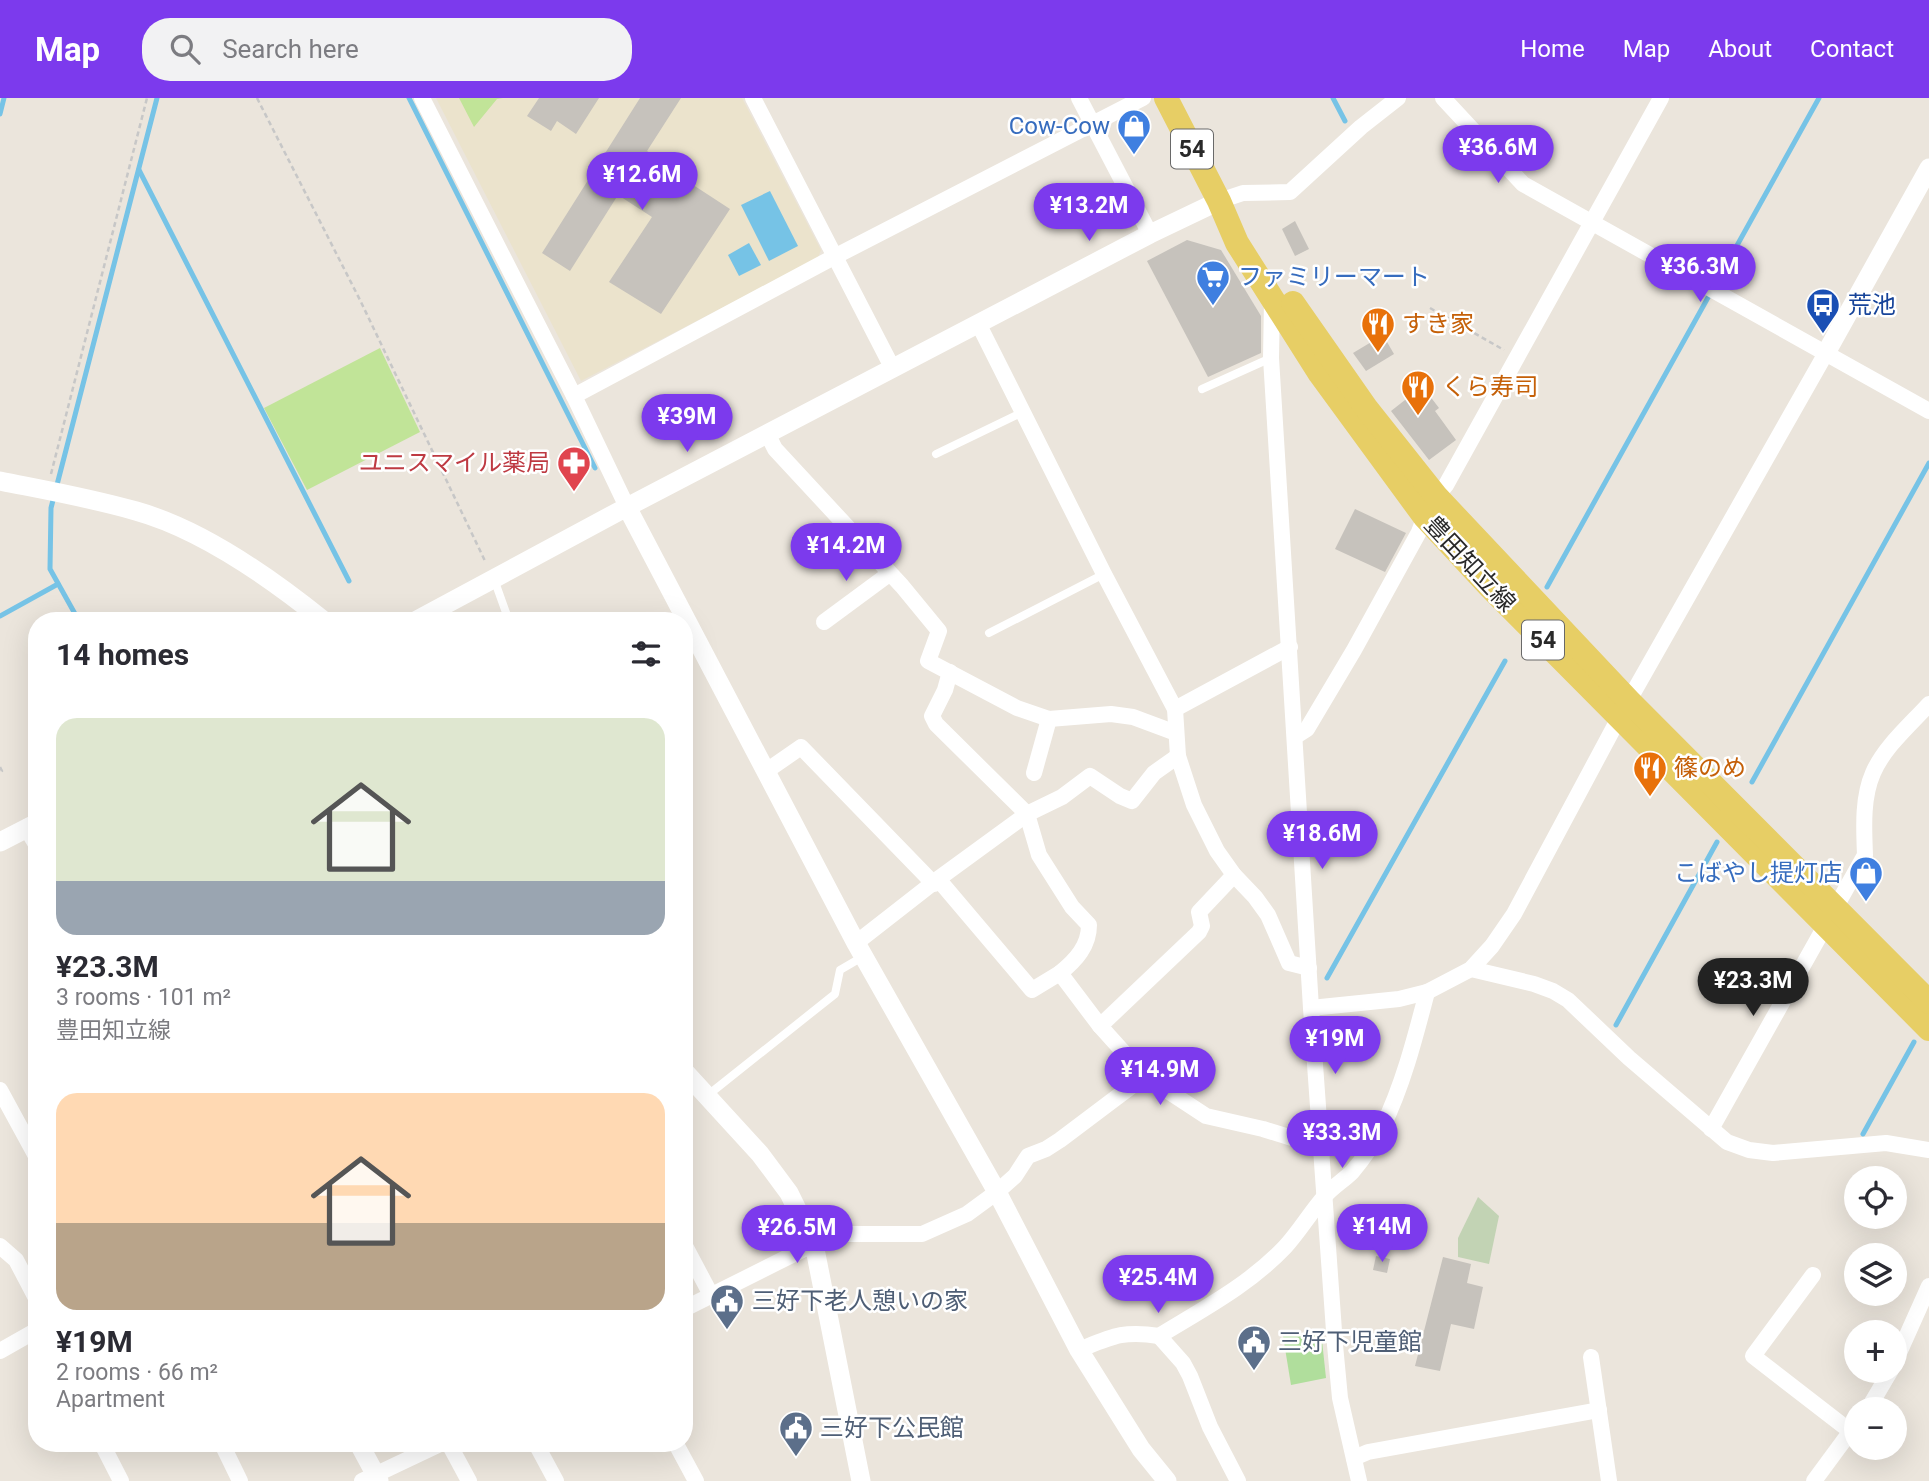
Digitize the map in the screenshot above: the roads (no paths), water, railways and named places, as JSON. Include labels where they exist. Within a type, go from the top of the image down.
[{"type":"main road","name":"豊田知立線","points":[[1166,98],[1219,201],[1237,243],[1320,374],[1430,506],[1625,709],[1832,916],[1929,1029]]},
{"type":"main road","name":"豊田知立線","points":[[1219,201],[1249,234],[1430,506]]},
{"type":"main road","name":"豊田知立線","points":[[1832,916],[1924,989]]},
{"type":"street","points":[[422,98],[682,612]]},
{"type":"street","points":[[753,98],[893,369]]},
{"type":"street","points":[[1079,98],[1150,234]]},
{"type":"street","points":[[574,396],[834,257],[1143,98]]},
{"type":"street","points":[[432,612],[1150,234],[1219,201],[1243,193],[1290,192],[1398,98]]},
{"type":"street","points":[[1443,98],[1523,184],[1929,411]]},
{"type":"street","points":[[1296,736],[1307,729],[1354,650],[1419,533],[1430,506],[1446,485],[1661,98]]},
{"type":"street","points":[[1311,1008],[1399,999],[1427,992],[1471,969],[1492,947],[1514,914],[1625,709],[1929,168]]},
{"type":"street","points":[[1273,300],[1271,358],[1321,1147],[1340,1398],[1359,1481]]},
{"type":"street","points":[[978,323],[1175,709],[1178,756],[1194,805],[1217,851],[1268,915],[1289,963],[1309,968]]},
{"type":"street","points":[[768,435],[775,449],[902,586],[939,631],[928,661],[1017,708],[1049,719],[1111,714],[1133,717],[1176,733]]},
{"type":"street","points":[[0,481],[137,511],[179,527],[210,542],[313,612]]},
{"type":"street","points":[[824,622],[889,574]]},
{"type":"street","points":[[693,634],[860,950],[998,1192],[1079,1350],[1141,1449],[1167,1481]]},
{"type":"street","points":[[1175,709],[1290,647]]},
{"type":"street","points":[[765,772],[802,747],[936,882],[1032,990],[1072,963],[1082,950],[1089,934],[1089,925],[1072,908],[1039,855],[1027,814],[936,724],[932,716],[945,691],[950,672]]},
{"type":"street","points":[[1712,1129],[1865,855],[1864,822],[1873,772],[1929,704]]},
{"type":"street","points":[[1034,773],[1049,719]]},
{"type":"street","points":[[860,950],[936,882],[1027,814],[1062,797],[1090,776],[1119,796],[1132,801],[1154,773],[1178,756]]},
{"type":"street","points":[[0,842],[28,833]]},
{"type":"street","points":[[1100,1026],[1199,932],[1202,926],[1199,912],[1234,875]]},
{"type":"street","points":[[1471,969],[1553,990],[1568,1000],[1629,1058],[1727,1142],[1749,1150],[1773,1153],[1886,1143],[1929,1150]]},
{"type":"street","points":[[1060,973],[1100,1026],[1145,1076],[1206,1116],[1263,1129],[1321,1147]]},
{"type":"street","points":[[1079,1350],[1111,1337],[1136,1332],[1159,1336],[1231,1293],[1286,1246],[1325,1195],[1351,1173],[1381,1129],[1412,1050],[1427,992]]},
{"type":"street","points":[[693,1305],[811,1239],[922,1234],[967,1214],[1015,1176],[1028,1156],[1060,1140],[1145,1076]]},
{"type":"street","points":[[693,1081],[760,1154],[789,1193],[811,1239],[861,1481]]},
{"type":"street","points":[[0,1090],[28,1141]]},
{"type":"street","points":[[0,1246],[16,1260],[28,1283]]},
{"type":"street","points":[[693,1261],[711,1294]]},
{"type":"street","points":[[1813,1275],[1753,1356],[1844,1420]]},
{"type":"street","points":[[1907,1335],[1929,1286]]},
{"type":"street","points":[[0,1351],[28,1335]]},
{"type":"street","points":[[1159,1336],[1186,1370],[1210,1427],[1238,1481]]},
{"type":"street","points":[[1591,1357],[1609,1481]]},
{"type":"street","points":[[1354,1458],[1368,1452],[1406,1444],[1599,1410]]},
{"type":"street","points":[[1816,1480],[1844,1441]]},
{"type":"street","points":[[106,1452],[121,1481]]},
{"type":"street","points":[[226,1452],[240,1481]]},
{"type":"street","points":[[362,1452],[372,1479],[424,1452]]},
{"type":"street","points":[[453,1452],[469,1481]]},
{"type":"street","points":[[540,1452],[556,1481]]},
{"type":"street","points":[[680,1452],[696,1481]]},
{"type":"lane","points":[[1202,389],[1271,358]]},
{"type":"lane","points":[[936,454],[1023,412]]},
{"type":"lane","points":[[989,633],[1104,574]]},
{"type":"lane","points":[[494,579],[506,612]]},
{"type":"lane","points":[[707,1096],[835,994],[840,970],[860,950]]},
{"type":"water","points":[[770,191],[798,246],[769,261],[741,205]]},
{"type":"water","points":[[749,243],[761,265],[739,276],[728,255]]},
{"type":"waterway","points":[[0,114],[4,98]]},
{"type":"waterway","points":[[74,612],[50,569],[51,508],[157,98]]},
{"type":"waterway","points":[[409,98],[595,468]]},
{"type":"waterway","points":[[1333,98],[1345,121]]},
{"type":"waterway","points":[[1547,587],[1819,98]]},
{"type":"waterway","points":[[139,170],[349,581]]},
{"type":"waterway","points":[[1752,782],[1929,463]]},
{"type":"waterway","points":[[0,616],[58,584]]},
{"type":"waterway","points":[[1327,978],[1505,661]]},
{"type":"waterway","points":[[1616,1025],[1717,842]]},
{"type":"waterway","points":[[1863,1134],[1914,1042]]},
{"type":"place","name":"Cow-Cow","points":[[1134,156]]},
{"type":"place","name":"ファミリーマート","points":[[1213,307]]},
{"type":"place","name":"荒池","points":[[1823,335]]},
{"type":"place","name":"すき家","points":[[1378,354]]},
{"type":"place","name":"くら寿司","points":[[1418,417]]},
{"type":"place","name":"ユニスマイル薬局","points":[[574,493]]},
{"type":"place","name":"篠のめ","points":[[1650,798]]},
{"type":"place","name":"こばやし提灯店","points":[[1866,903]]},
{"type":"place","name":"三好下老人憩いの家","points":[[727,1331]]},
{"type":"place","name":"三好下児童館","points":[[1254,1372]]},
{"type":"place","name":"三好下公民館","points":[[796,1458]]}]
